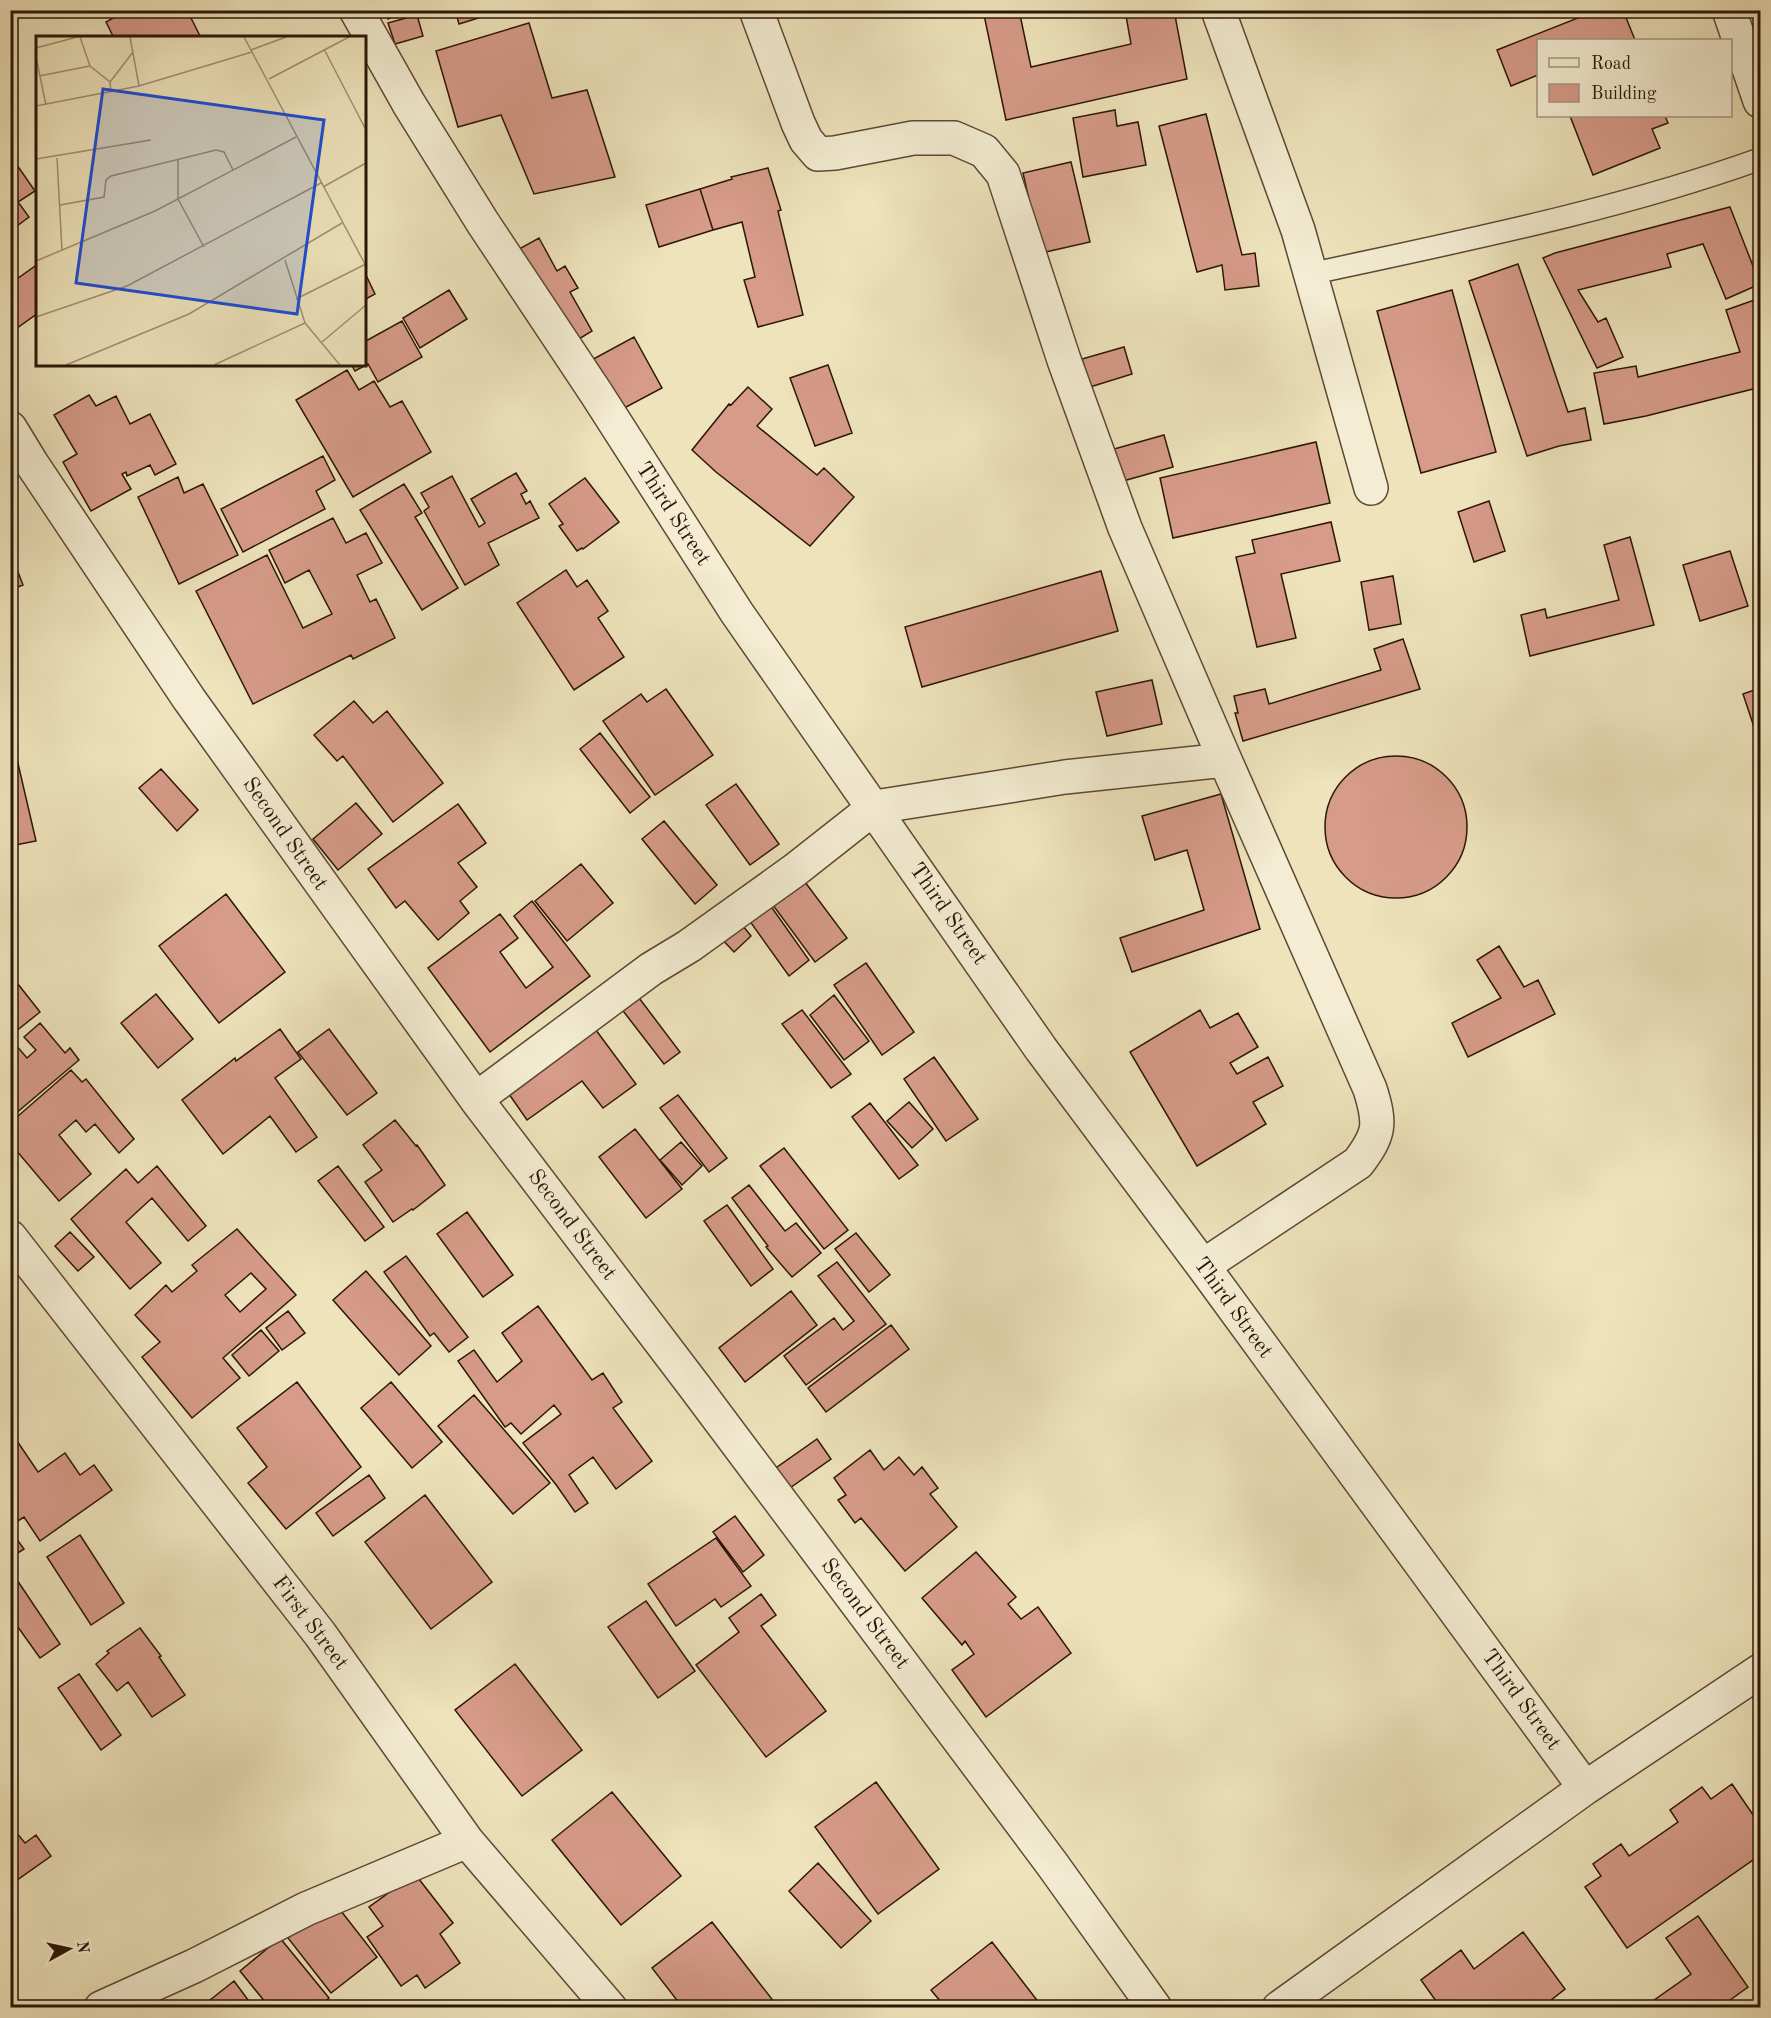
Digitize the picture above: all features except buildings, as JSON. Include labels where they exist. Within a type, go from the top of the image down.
[{"type":"street","name":"Third Street","points":[[356,10],[409,105],[483,223],[596,393],[737,613],[875,807],[1041,1049],[1203,1266],[1585,1788]]},
{"type":"street","points":[[756,10],[798,123],[806,140],[818,154],[835,153],[913,138],[954,138],[984,151],[1003,174],[1064,360],[1125,528],[1370,1089],[1377,1111],[1376,1133],[1358,1162],[1203,1266]]},
{"type":"street","points":[[1218,10],[1298,230],[1371,488]]},
{"type":"street","points":[[1729,10],[1757,82]]},
{"type":"street","name":"Second Street","points":[[10,428],[189,699],[476,1099],[696,1387],[1045,1854],[1155,2007]]},
{"type":"street","points":[[476,1099],[651,969],[689,946],[795,870],[875,807],[1065,777],[1225,760]]},
{"type":"street","name":"First Street","points":[[10,1237],[320,1634],[466,1840],[610,2007]]},
{"type":"street","points":[[1279,2007],[1585,1788],[1761,1671]]},
{"type":"street","points":[[101,2007],[136,2000],[194,1966],[306,1909],[466,1840]]},
{"type":"lane","points":[[1310,274],[1507,231],[1700,180],[1761,159]]}]
